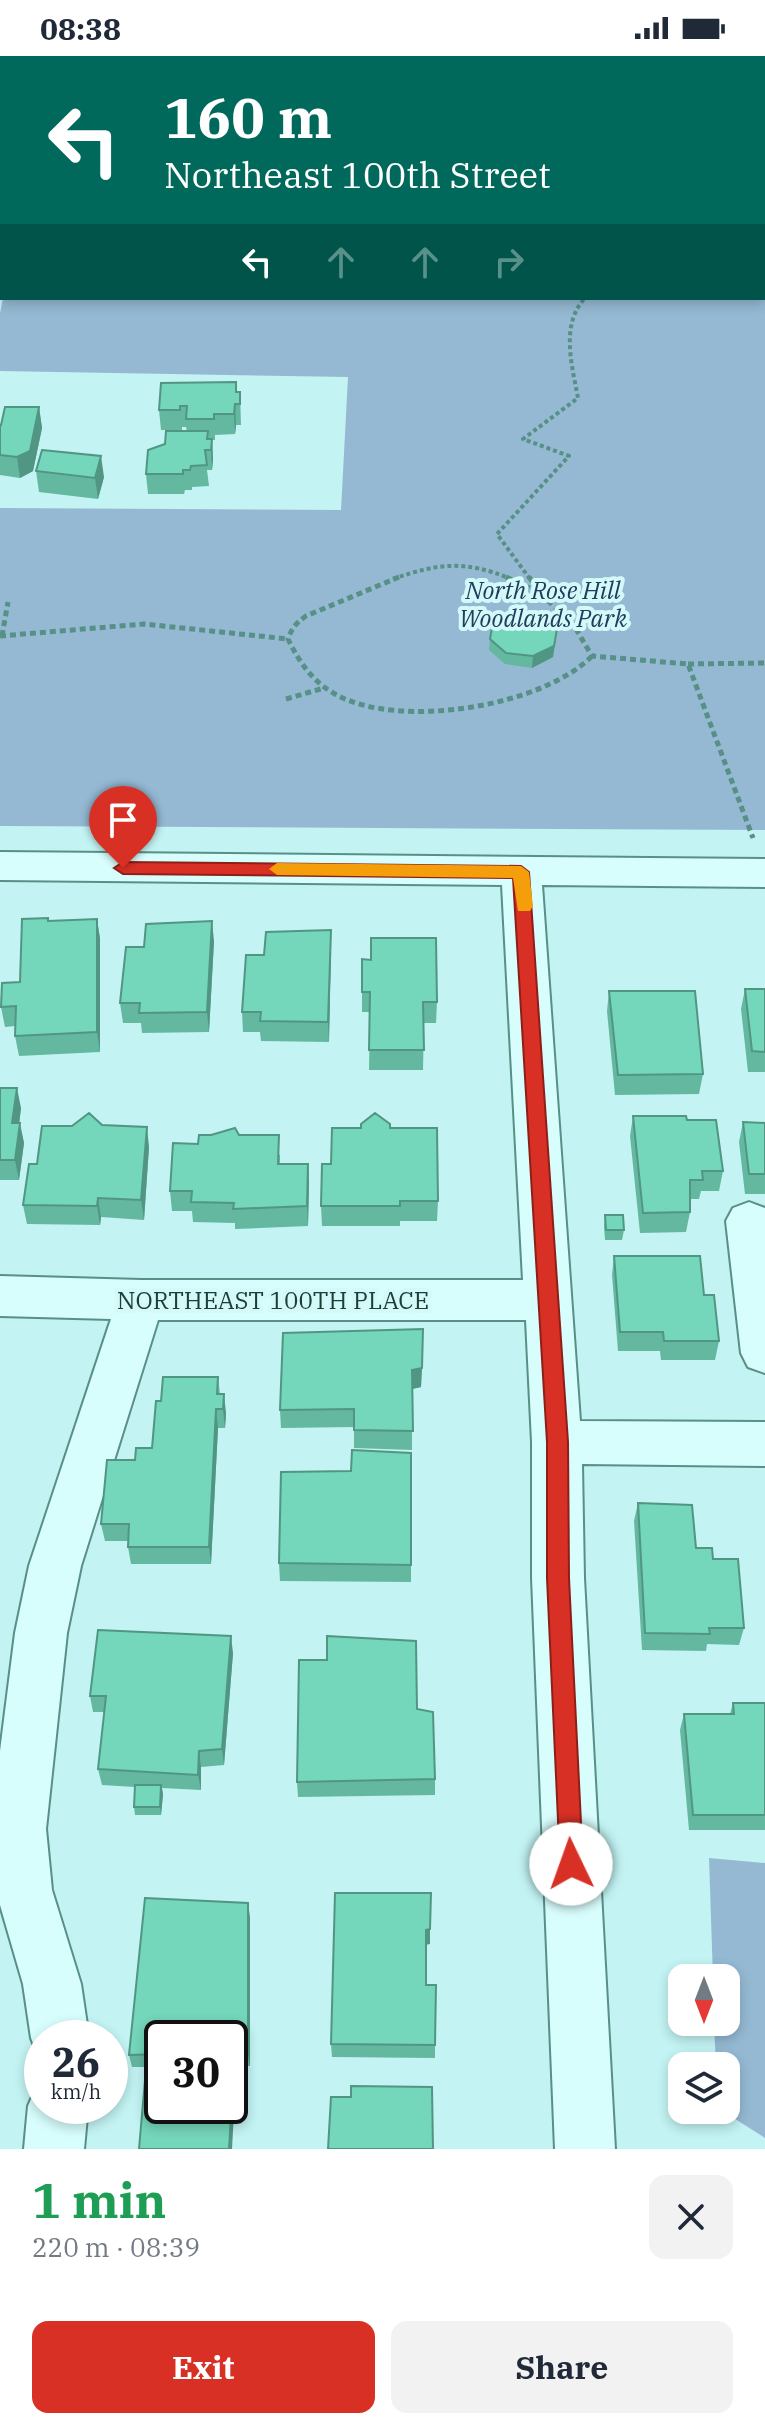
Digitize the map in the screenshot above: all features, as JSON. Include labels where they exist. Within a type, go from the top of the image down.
[{"type":"street","points":[[0,866],[521,872],[760,856]]},
{"type":"street","points":[[521,872],[557,1442],[559,1594],[585,2149]]},
{"type":"street","points":[[749,1221],[765,1353]]},
{"type":"street","name":"NORTHEAST 100TH PLACE","points":[[0,1296],[141,1300],[546,1300]]},
{"type":"street","points":[[57,2020],[52,1984],[24,1890],[18,1829],[41,1633],[55,1566],[141,1300]]},
{"type":"street","points":[[557,1442],[765,1444]]},
{"type":"street","points":[[54,2149],[56,2124]]},
{"type":"path","points":[[582,300],[569,324],[578,398],[523,439],[569,456],[497,534],[542,595],[573,624],[592,656]]},
{"type":"path","points":[[288,639],[297,622],[316,609],[444,564],[510,576],[542,595]]},
{"type":"path","points":[[8,602],[1,636],[144,624],[288,639]]},
{"type":"path","points":[[288,639],[300,666],[325,688],[354,704],[388,713],[451,709],[511,698],[574,673],[592,656],[688,664],[765,663]]},
{"type":"path","points":[[688,664],[760,856]]},
{"type":"path","points":[[286,699],[325,688]]},
{"type":"green space","name":"North Rose Hill Woodlands Park","points":[[3,300],[765,300],[765,830],[0,826],[0,508],[341,510],[348,377],[0,371]]},
{"type":"green space","points":[[709,1858],[765,1863],[765,2138],[740,2122],[740,2052],[715,2052],[715,2036],[740,2036],[740,1964],[713,1964]]},
{"type":"building","points":[[236,382],[240,404],[235,404],[234,414],[214,414],[214,419],[186,419],[187,406],[180,406],[180,410],[159,410],[161,383]]},
{"type":"building","points":[[5,407],[39,407],[30,451],[17,457],[0,455],[0,425]]},
{"type":"building","points":[[166,431],[208,431],[207,439],[212,439],[211,450],[205,450],[207,465],[191,466],[190,470],[183,470],[183,474],[146,474],[148,450],[165,444]]},
{"type":"building","points":[[42,450],[101,456],[95,478],[36,471]]},
{"type":"building","points":[[516,612],[542,615],[557,629],[554,646],[533,656],[506,653],[490,639],[493,622]]},
{"type":"building","points":[[48,918],[48,921],[97,919],[97,1032],[15,1036],[16,1006],[1,1007],[2,983],[20,982],[22,919]]},
{"type":"building","points":[[212,921],[207,1012],[139,1013],[140,1003],[120,1003],[126,947],[144,947],[146,924]]},
{"type":"building","points":[[331,930],[328,1022],[260,1021],[261,1012],[242,1012],[246,955],[264,955],[266,932]]},
{"type":"building","points":[[371,938],[436,938],[437,1002],[423,1002],[424,1050],[369,1050],[370,992],[362,992],[362,959],[371,960]]},
{"type":"building","points":[[745,989],[765,989],[765,1052],[752,1051]]},
{"type":"building","points":[[609,991],[695,991],[703,1074],[618,1075]]},
{"type":"building","points":[[0,1088],[17,1088],[12,1123],[20,1123],[15,1160],[0,1160]]},
{"type":"building","points":[[89,1113],[102,1125],[147,1127],[141,1200],[98,1198],[97,1206],[23,1205],[29,1164],[37,1164],[42,1126],[72,1126]]},
{"type":"building","points":[[375,1113],[390,1124],[390,1128],[437,1128],[438,1201],[400,1201],[400,1206],[321,1206],[322,1164],[331,1164],[332,1128],[361,1128],[361,1124]]},
{"type":"building","points":[[633,1116],[686,1116],[687,1120],[716,1120],[723,1171],[702,1171],[703,1180],[690,1180],[690,1212],[643,1213]]},
{"type":"building","points":[[743,1122],[765,1123],[765,1174],[749,1174]]},
{"type":"building","points":[[235,1128],[239,1135],[279,1135],[278,1164],[308,1164],[307,1206],[233,1209],[234,1203],[191,1202],[192,1191],[170,1191],[173,1143],[198,1144],[199,1135]]},
{"type":"building","points":[[605,1215],[623,1215],[624,1230],[606,1230]]},
{"type":"building","points":[[614,1256],[700,1256],[704,1295],[714,1295],[719,1341],[664,1341],[663,1332],[620,1332]]},
{"type":"building","points":[[423,1329],[422,1368],[412,1370],[413,1431],[354,1430],[354,1409],[280,1410],[283,1333]]},
{"type":"building","points":[[163,1377],[218,1377],[217,1394],[224,1394],[223,1409],[216,1409],[209,1547],[128,1547],[129,1524],[101,1524],[107,1460],[135,1460],[136,1448],[152,1448],[156,1401],[161,1401]]},
{"type":"building","points":[[352,1450],[411,1453],[411,1565],[279,1563],[281,1472],[351,1471]]},
{"type":"building","points":[[638,1503],[692,1505],[696,1548],[712,1548],[713,1559],[738,1559],[744,1628],[709,1628],[710,1634],[645,1633]]},
{"type":"building","points":[[98,1630],[231,1636],[222,1749],[199,1751],[198,1775],[98,1769],[106,1696],[90,1696]]},
{"type":"building","points":[[327,1636],[416,1641],[417,1709],[433,1712],[435,1779],[297,1782],[299,1660],[327,1660]]},
{"type":"building","points":[[733,1703],[765,1703],[765,1815],[693,1815],[684,1714],[734,1714]]},
{"type":"building","points":[[135,1785],[161,1785],[160,1807],[134,1807]]},
{"type":"building","points":[[335,1893],[431,1893],[430,1929],[426,1930],[426,1985],[436,1985],[435,2045],[331,2044]]},
{"type":"building","points":[[145,1898],[248,1903],[248,2020],[144,2020],[144,2055],[129,2055]]},
{"type":"building","points":[[351,2086],[432,2087],[433,2149],[328,2149],[331,2097],[351,2097]]},
{"type":"building","points":[[144,2092],[144,2124],[230,2124],[229,2149],[139,2149]]},
{"type":"slow traffic","points":[[277,869],[521,872],[524,906]]},
{"type":"route","points":[[123,868],[521,872],[557,1442],[558,1578],[571,1864]]}]
